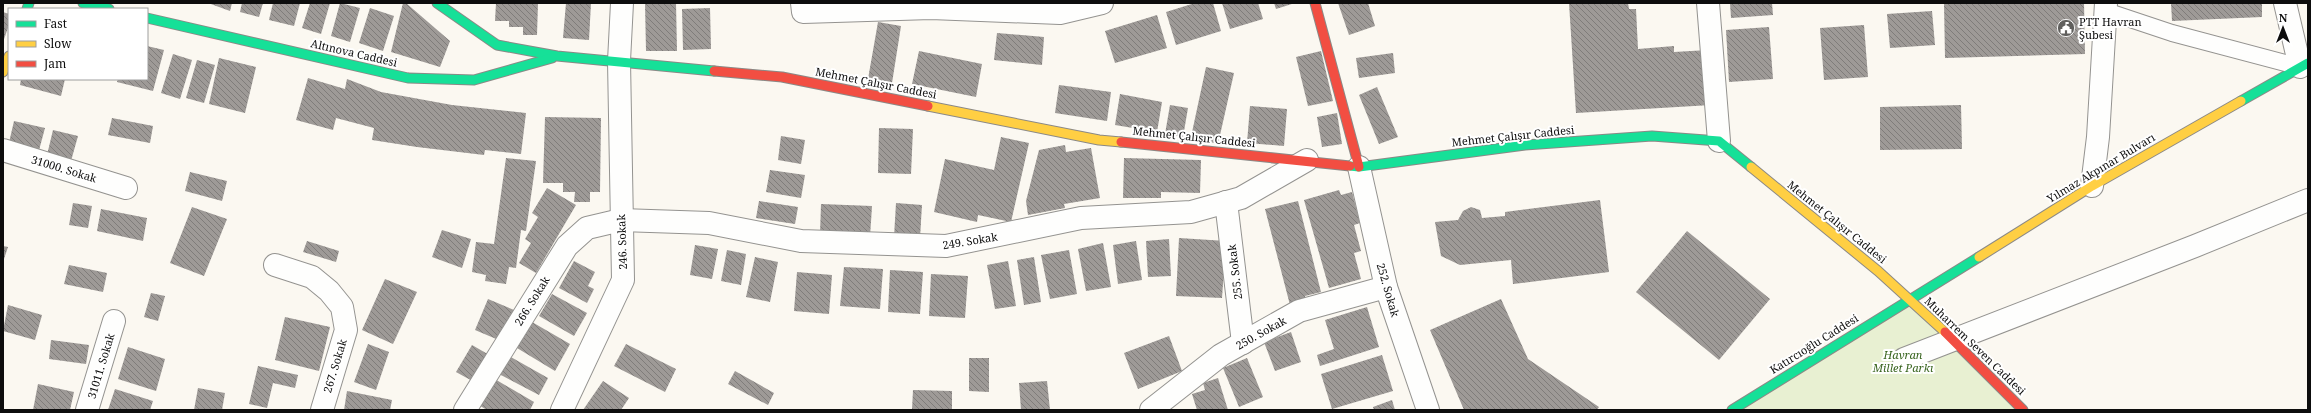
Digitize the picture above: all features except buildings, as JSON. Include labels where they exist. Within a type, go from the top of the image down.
[{"type":"main road","points":[[83,3],[105,8]]},
{"type":"main road","name":"Mehmet Çalışır Caddesi","points":[[438,3],[497,45],[557,56],[782,77],[1099,140],[1307,160],[1359,167],[1525,145],[1652,136],[1719,141],[1910,299]]},
{"type":"main road","points":[[1315,3],[1359,167]]},
{"type":"main road","name":"Altınova Caddesi","points":[[148,18],[408,78],[474,80],[557,56]]},
{"type":"main road","points":[[3,72],[8,59]]},
{"type":"main road","name":"Yılmaz Akpınar Bulvarı","points":[[1910,299],[2092,186],[2304,65]]},
{"type":"main road","name":"Muharrem Seven Caddesi","points":[[1910,299],[1953,339],[2023,410]]},
{"type":"main road","name":"Katırcıoğlu Caddesi","points":[[1732,410],[1910,299]]},
{"type":"street","name":"246. Sokak","points":[[562,410],[623,280],[619,61],[622,3]]},
{"type":"street","points":[[802,3],[803,12],[931,8],[1060,14],[1102,3]]},
{"type":"street","points":[[1708,3],[1719,141]]},
{"type":"street","points":[[2285,3],[2304,65]]},
{"type":"street","points":[[2092,186],[2106,7]]},
{"type":"street","name":"31000. Sokak","points":[[3,150],[126,188]]},
{"type":"street","name":"249. Sokak","points":[[621,220],[709,223],[801,241],[946,246],[1006,235],[1080,218],[1191,212],[1241,198],[1307,160]]},
{"type":"street","name":"252. Sokak","points":[[1359,167],[1386,287],[1428,410]]},
{"type":"street","points":[[1904,359],[2195,246],[2308,200]]},
{"type":"street","name":"255. Sokak","points":[[1226,202],[1243,343]]},
{"type":"street","name":"266. Sokak","points":[[465,410],[567,246],[587,228],[621,220]]},
{"type":"street","name":"267. Sokak","points":[[275,265],[312,278],[329,291],[342,307],[346,330],[322,410]]},
{"type":"street","name":"250. Sokak","points":[[1151,410],[1221,355],[1299,312],[1386,287]]},
{"type":"street","name":"31011. Sokak","points":[[87,410],[114,321]]},
{"type":"lane","points":[[2106,7],[2172,33],[2304,65]]},
{"type":"green space","name":"Havran Millet Parkı","points":[[1909,299],[2023,410],[1732,410]]},
{"type":"traffic: fast","points":[[27,8],[29,3]]},
{"type":"traffic: fast","points":[[83,3],[105,8]]},
{"type":"traffic: fast","points":[[437,3],[497,45],[557,56],[714,71]]},
{"type":"traffic: fast","points":[[148,18],[408,78],[474,80],[552,58]]},
{"type":"traffic: fast","points":[[2241,101],[2308,63]]},
{"type":"traffic: fast","points":[[1350,166],[1359,167],[1525,145],[1652,136],[1719,141],[1751,167]]},
{"type":"traffic: fast","points":[[1732,410],[1979,257]]},
{"type":"traffic: slow","points":[[3,72],[8,59]]},
{"type":"traffic: slow","points":[[1979,257],[2092,186],[2241,101]]},
{"type":"traffic: slow","points":[[928,106],[1099,140],[1121,142]]},
{"type":"traffic: slow","points":[[1751,167],[1878,271],[1945,332]]},
{"type":"traffic: jam","points":[[1315,3],[1359,167]]},
{"type":"traffic: jam","points":[[714,71],[782,77],[928,106]]},
{"type":"traffic: jam","points":[[1121,142],[1350,166]]},
{"type":"traffic: jam","points":[[1945,332],[2023,410]]},
{"type":"place","name":"PTT Havran Şubesi","points":[[2066,28]]}]
